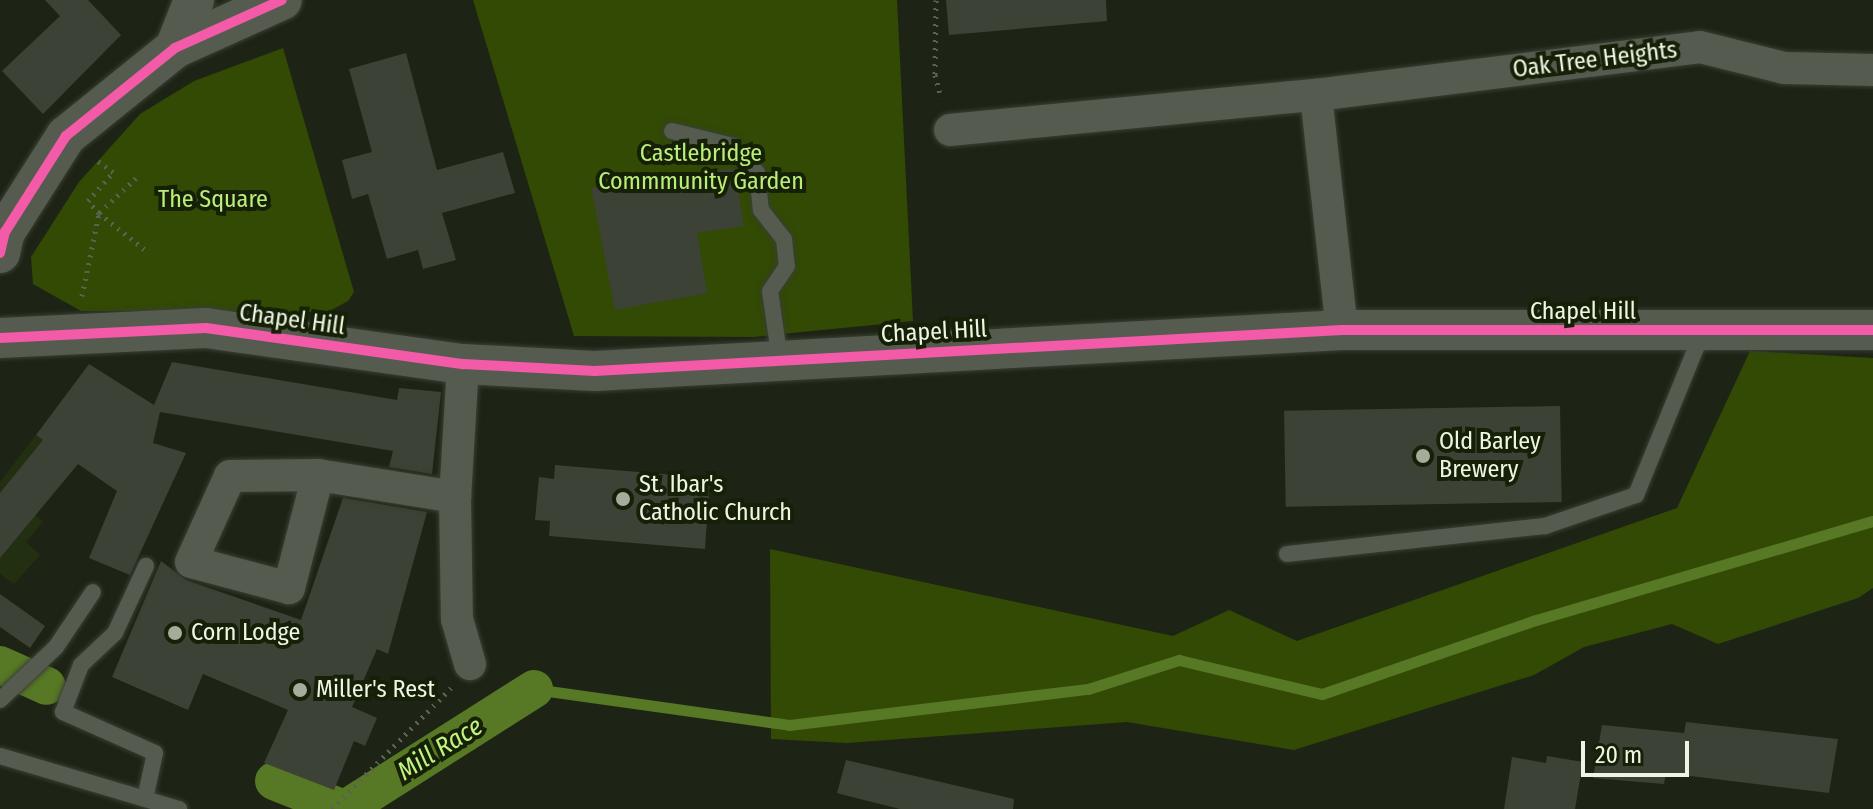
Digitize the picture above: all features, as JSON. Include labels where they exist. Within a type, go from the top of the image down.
[{"type":"street","points":[[175,48],[194,0]]},
{"type":"street","points":[[0,253],[5,232],[66,136],[175,48],[282,0]]},
{"type":"street","name":"Oak Tree Heights","points":[[950,130],[1316,95],[1700,47],[1784,68],[1873,70]]},
{"type":"street","points":[[1316,95],[1342,330]]},
{"type":"street","name":"Chapel Hill","points":[[0,338],[206,328],[463,364],[595,371],[1342,330],[1702,333],[1873,330]]},
{"type":"street","points":[[463,364],[455,497],[457,619],[470,664]]},
{"type":"street","points":[[318,475],[455,497]]},
{"type":"lane","points":[[672,131],[733,146],[757,173],[761,210],[784,239],[787,266],[770,291],[780,360]]},
{"type":"lane","points":[[1287,554],[1545,526],[1636,495],[1702,333]]},
{"type":"lane","points":[[145,799],[155,753],[63,712],[81,665],[115,633],[146,566]]},
{"type":"lane","points":[[0,700],[21,678],[43,662],[93,592]]},
{"type":"lane","points":[[0,756],[179,809]]},
{"type":"path","points":[[936,0],[935,75],[950,130]]},
{"type":"path","points":[[66,136],[113,172],[88,201],[144,249]]},
{"type":"path","points":[[78,334],[87,249],[99,213],[136,178]]},
{"type":"path","points":[[332,809],[425,720],[470,664]]},
{"type":"shaded area","points":[[36,435],[70,458],[30,510],[43,522],[26,542],[40,555],[14,584],[0,574],[0,482]]},
{"type":"green space","name":"Castlebridge Commmunity Garden","points":[[473,0],[897,0],[913,321],[753,337],[574,336]]},
{"type":"green space","name":"The Square","points":[[283,48],[354,292],[348,301],[328,312],[81,311],[33,284],[31,257],[79,182],[140,114],[194,81]]},
{"type":"green space","points":[[1750,351],[1873,358],[1873,588],[1858,598],[1718,644],[1672,624],[1584,647],[1534,675],[1294,750],[1127,722],[847,743],[771,739],[770,549],[1173,636],[1229,610],[1297,641],[1677,508]]},
{"type":"building","points":[[45,0],[88,0],[121,35],[43,114],[2,71],[60,16]]},
{"type":"building","points":[[946,0],[1106,0],[1107,21],[949,35]]},
{"type":"building","points":[[406,53],[437,170],[503,152],[515,193],[442,213],[456,260],[423,269],[418,250],[387,259],[368,194],[352,199],[342,160],[372,152],[349,69]]},
{"type":"building","points":[[734,168],[744,226],[697,233],[707,293],[615,310],[591,188]]},
{"type":"building","points":[[172,362],[397,400],[399,388],[441,392],[432,474],[389,467],[393,451],[160,412],[153,443],[186,453],[130,575],[89,558],[117,491],[78,464],[0,558],[0,493],[43,440],[36,435],[89,364],[154,405]]},
{"type":"building","name":"Old Barley Brewery","points":[[1560,406],[1562,502],[1286,507],[1284,411]]},
{"type":"building","name":"St. Ibar's Catholic Church","points":[[555,465],[710,478],[705,549],[549,536],[550,521],[535,520],[539,477],[554,479]]},
{"type":"building","points":[[343,498],[427,512],[388,654],[377,649],[352,707],[377,718],[365,746],[354,741],[334,790],[264,763],[288,710],[203,674],[188,710],[112,677],[161,561],[186,580],[301,620]]},
{"type":"building","points":[[0,594],[45,626],[30,648],[0,627]]},
{"type":"building","points":[[1686,722],[1838,739],[1829,793],[1666,773],[1664,784],[1593,778],[1602,725],[1684,733]]},
{"type":"building","points":[[1547,756],[1583,762],[1575,809],[1504,809],[1512,757],[1546,763]]},
{"type":"building","points":[[846,760],[1014,799],[1013,809],[900,809],[837,793]]},
{"type":"waterway","points":[[534,689],[789,725],[1088,689],[1179,660],[1322,694],[1536,620],[1873,521]]},
{"type":"waterway","points":[[0,665],[47,686]]},
{"type":"waterway","name":"Mill Race","points":[[345,809],[534,689]]},
{"type":"waterway","points":[[274,781],[344,809]]},
{"type":"cycle path","points":[[0,253],[5,232],[66,136],[175,48],[282,0]]},
{"type":"cycle path","points":[[0,338],[206,328],[463,364],[595,371],[1342,330],[1873,330]]},
{"type":"place","name":"Old Barley Brewery","points":[[1423,456]]},
{"type":"place","name":"St. Ibar's Catholic Church","points":[[623,499]]},
{"type":"place","name":"Corn Lodge","points":[[175,633]]},
{"type":"place","name":"Miller's Rest","points":[[300,690]]}]
